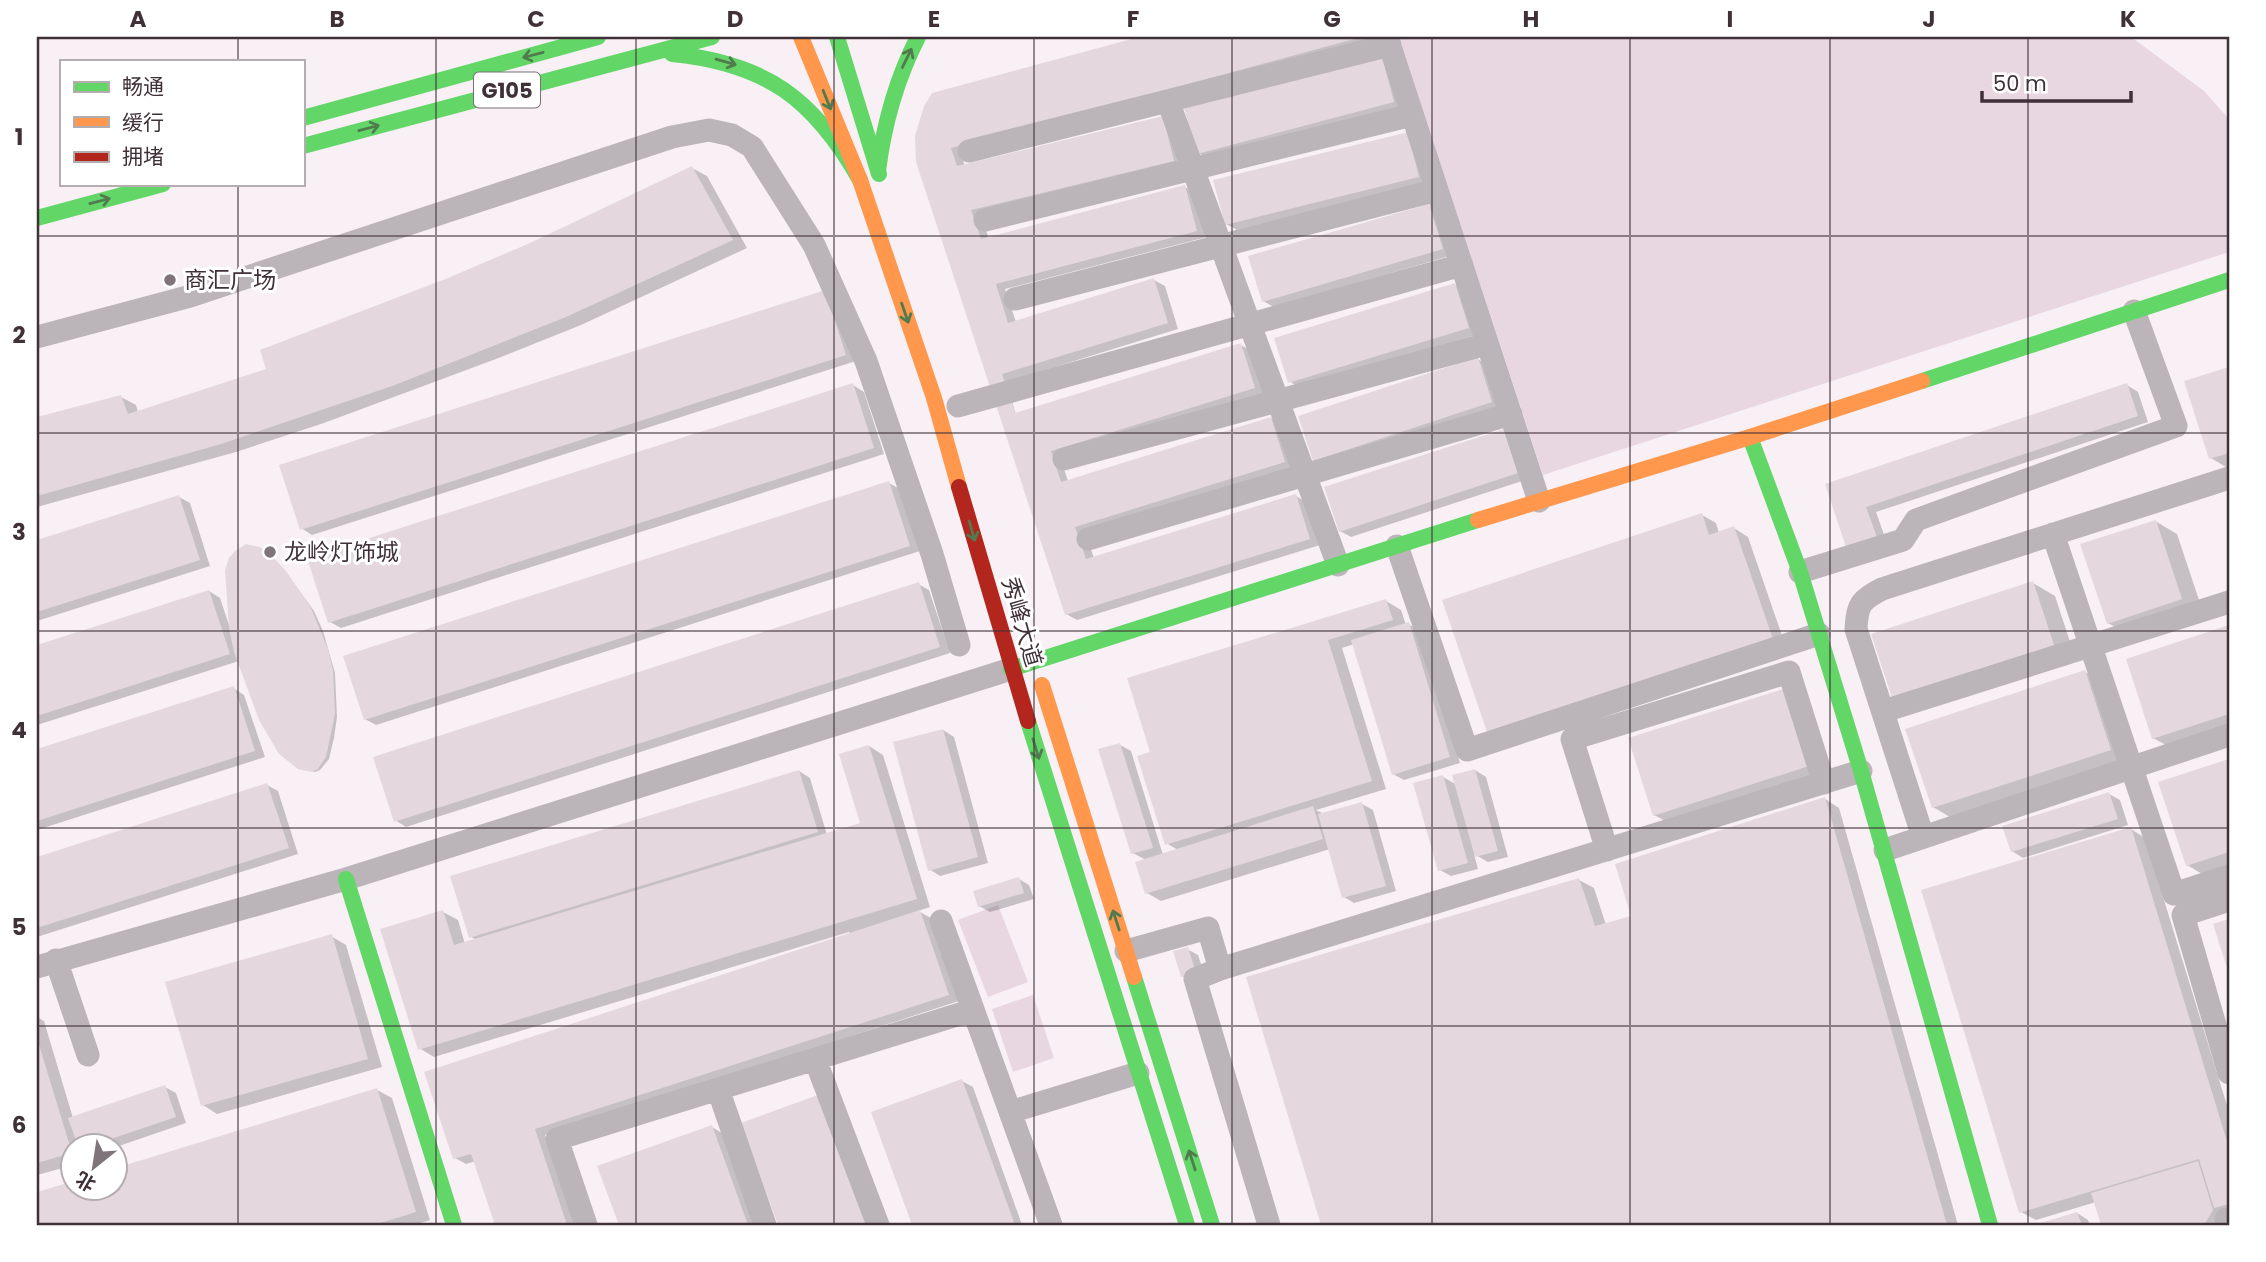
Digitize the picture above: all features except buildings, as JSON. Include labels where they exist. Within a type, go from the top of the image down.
[{"type":"main road","name":"G105","points":[[304,118],[598,37]]},
{"type":"main road","name":"G105","points":[[304,146],[712,37]]},
{"type":"main road","name":"秀峰大道","points":[[800,37],[860,180],[934,398],[1011,669],[1187,1225]]},
{"type":"main road","points":[[837,37],[880,177],[881,142],[889,105],[902,69],[918,37]]},
{"type":"main road","points":[[611,62],[649,55],[687,54],[713,58],[761,75],[802,102],[820,119],[842,148],[860,180]]},
{"type":"main road","points":[[37,218],[156,186]]},
{"type":"main road","points":[[1011,669],[1033,656],[1750,437],[2229,280]]},
{"type":"main road","points":[[1750,437],[1800,572],[1861,771],[1990,1225]]},
{"type":"main road","name":"秀峰大道","points":[[1033,656],[1212,1225]]},
{"type":"main road","points":[[346,879],[450,1224]]},
{"type":"street","points":[[969,151],[1168,101],[1388,41],[1539,501]]},
{"type":"street","points":[[1168,101],[1338,565]]},
{"type":"street","points":[[985,220],[1412,115]]},
{"type":"street","points":[[37,337],[187,297],[672,136],[709,130],[732,135],[752,147],[814,245],[866,361],[932,554],[959,645]]},
{"type":"street","points":[[1015,299],[1437,190]]},
{"type":"street","points":[[958,405],[1462,265]]},
{"type":"street","points":[[1800,572],[1903,540],[1916,520],[2176,426],[2134,311]]},
{"type":"street","points":[[1064,459],[1488,344]]},
{"type":"street","points":[[1088,539],[1511,414]]},
{"type":"street","points":[[1923,837],[1856,629],[1857,611],[1864,598],[1882,589],[2229,478]]},
{"type":"street","points":[[2053,534],[2174,894],[2229,876]]},
{"type":"street","points":[[1398,546],[1467,750],[1819,634]]},
{"type":"street","points":[[1884,711],[2229,602]]},
{"type":"street","points":[[88,1055],[47,963],[346,879],[1011,669]]},
{"type":"street","points":[[1607,850],[1572,739],[1789,672],[1824,783]]},
{"type":"street","points":[[1885,850],[2229,735]]},
{"type":"street","points":[[1269,1225],[1195,979],[1861,771]]},
{"type":"street","points":[[2229,900],[2183,915],[2223,1029],[2229,1073]]},
{"type":"street","points":[[940,921],[1051,1225]]},
{"type":"street","points":[[1126,951],[1208,928],[1220,969]]},
{"type":"street","points":[[586,1225],[557,1139],[973,1010]]},
{"type":"street","points":[[815,1059],[878,1225]]},
{"type":"street","points":[[1010,1112],[1138,1073]]},
{"type":"street","points":[[718,1089],[765,1225]]},
{"type":"shaded area","points":[[1399,37],[2131,37],[2204,91],[2229,119],[2229,252],[1543,475]]},
{"type":"shaded area","points":[[998,905],[1028,982],[988,997],[958,920]]},
{"type":"shaded area","points":[[1033,995],[1054,1058],[1013,1072],[992,1009]]},
{"type":"traffic: fast","points":[[304,118],[598,37]]},
{"type":"traffic: fast","points":[[304,146],[712,37]]},
{"type":"traffic: fast","points":[[837,37],[879,174]]},
{"type":"traffic: fast","points":[[878,171],[892,102],[918,37]]},
{"type":"traffic: fast","points":[[672,54],[735,66],[761,76],[784,90],[824,127],[860,180]]},
{"type":"traffic: fast","points":[[37,218],[156,186]]},
{"type":"traffic: fast","points":[[1922,381],[2229,280]]},
{"type":"traffic: fast","points":[[1750,437],[1800,572],[1861,771],[1990,1225]]},
{"type":"traffic: fast","points":[[1011,669],[1478,520]]},
{"type":"traffic: fast","points":[[1028,721],[1187,1225]]},
{"type":"traffic: fast","points":[[346,879],[454,1225]]},
{"type":"traffic: fast","points":[[1134,977],[1212,1225]]},
{"type":"traffic: slow","points":[[801,37],[860,180],[934,398],[959,487]]},
{"type":"traffic: slow","points":[[1478,520],[1922,381]]},
{"type":"traffic: slow","points":[[1042,685],[1134,977]]},
{"type":"traffic: jam","points":[[959,487],[1028,721]]},
{"type":"place","name":"商汇广场","points":[[170,280]]},
{"type":"place","name":"龙岭灯饰城","points":[[270,552]]}]
